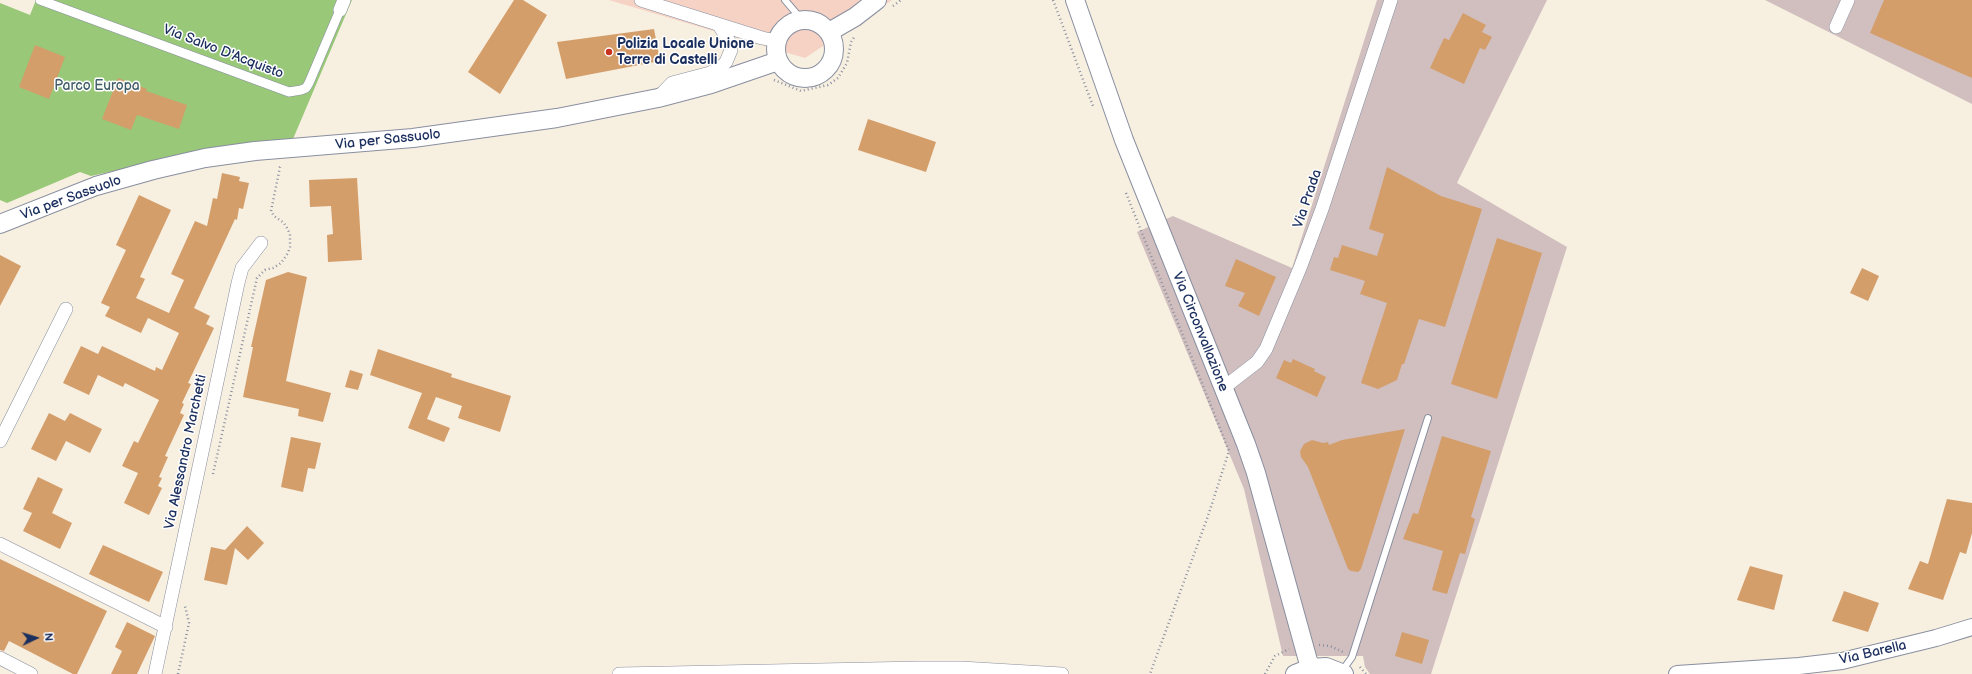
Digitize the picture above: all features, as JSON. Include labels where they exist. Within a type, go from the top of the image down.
[{"type":"main road","name":"Via Circonvallazione","points":[[1075,0],[1124,140],[1256,473],[1302,671]]},
{"type":"main road","points":[[829,32],[880,2]]},
{"type":"main road","points":[[802,20],[817,23],[829,32],[832,40],[833,56],[830,63],[819,75],[804,78],[796,77],[782,68],[778,61],[776,51],[777,41],[786,27],[802,20]]},
{"type":"main road","name":"Via per Sassuolo","points":[[0,224],[96,186],[153,170],[205,158],[255,151],[356,144],[449,134],[557,118],[658,98],[711,84],[778,61]]},
{"type":"main road","points":[[1302,671],[1326,667],[1342,673]]},
{"type":"street","name":"Via Salvo D'Acquisto","points":[[40,0],[288,92],[306,88],[342,5]]},
{"type":"street","points":[[641,0],[762,38],[777,41]]},
{"type":"street","name":"Via Prada","points":[[1222,389],[1257,362],[1266,349],[1300,268],[1322,209],[1391,0]]},
{"type":"street","points":[[1836,28],[1848,0]]},
{"type":"street","points":[[658,98],[672,82],[710,73],[721,68],[726,62],[731,50],[730,43],[719,25]]},
{"type":"street","name":"Via Alessandro Marchetti","points":[[155,674],[238,283],[242,268],[261,243]]},
{"type":"street","points":[[0,441],[66,309]]},
{"type":"street","points":[[0,544],[166,627]]},
{"type":"street","name":"Via Barella","points":[[1677,674],[1799,666],[1842,661],[1928,640],[1972,627]]},
{"type":"street","points":[[0,658],[31,674]]},
{"type":"street","points":[[619,674],[961,668],[1062,674]]},
{"type":"lane","points":[[785,0],[802,20]]},
{"type":"lane","points":[[1342,673],[1352,656],[1428,418]]},
{"type":"path","points":[[880,2],[900,0]]},
{"type":"path","points":[[1053,0],[1094,110]]},
{"type":"path","points":[[768,81],[774,80],[801,91],[828,85],[838,78],[847,63],[851,42],[856,35]]},
{"type":"path","points":[[213,477],[257,278],[264,270],[273,268],[281,263],[290,247],[290,234],[284,223],[274,216],[271,207],[280,167],[285,162]]},
{"type":"path","points":[[1125,190],[1228,451],[1208,516],[1150,674]]},
{"type":"path","points":[[178,674],[189,623],[185,610],[186,600]]},
{"type":"shaded area","points":[[609,0],[892,0],[805,58]]},
{"type":"shaded area","points":[[1377,0],[1547,0],[1457,183],[1567,247],[1431,674],[1370,674],[1365,667],[1363,656],[1283,656],[1244,489],[1137,232],[1173,216],[1292,268]]},
{"type":"shaded area","points":[[1765,0],[1972,0],[1972,104]]},
{"type":"green space","name":"Parco Europa","points":[[36,0],[352,0],[293,139],[136,166],[91,176],[80,172],[7,203],[0,200],[0,3],[30,15]]},
{"type":"building","points":[[514,0],[523,0],[547,15],[500,94],[468,72]]},
{"type":"building","points":[[1884,0],[1972,0],[1972,78],[1870,33]]},
{"type":"building","points":[[1463,13],[1486,25],[1482,32],[1492,37],[1485,50],[1480,48],[1464,84],[1430,68],[1444,38],[1449,40]]},
{"type":"building","name":"Polizia Locale Unione Terre di Castelli","points":[[654,29],[660,61],[566,79],[557,42]]},
{"type":"building","points":[[35,45],[65,57],[49,99],[19,87]]},
{"type":"building","points":[[118,78],[147,89],[146,91],[187,105],[179,129],[137,115],[131,130],[102,119]]},
{"type":"building","points":[[868,119],[936,142],[926,172],[858,150]]},
{"type":"building","points":[[1387,167],[1441,196],[1482,209],[1445,327],[1419,319],[1397,380],[1378,389],[1361,383],[1387,303],[1360,294],[1365,281],[1330,270],[1334,257],[1338,258],[1342,245],[1377,256],[1384,234],[1369,229]]},
{"type":"building","points":[[222,173],[240,177],[239,181],[249,183],[243,209],[239,208],[237,220],[235,219],[194,308],[210,316],[206,324],[214,328],[188,383],[191,384],[182,403],[184,404],[180,413],[184,415],[165,456],[168,457],[159,477],[162,478],[158,486],[162,488],[149,515],[124,503],[138,473],[122,466],[134,441],[138,443],[159,400],[125,383],[123,387],[98,375],[89,395],[63,383],[81,346],[98,354],[102,346],[155,371],[156,367],[162,370],[179,333],[148,318],[141,333],[105,316],[110,307],[101,303],[126,250],[116,245],[139,195],[171,210],[140,277],[145,279],[136,298],[169,313],[184,280],[171,274],[195,221],[207,226],[213,198],[217,199]]},
{"type":"building","points":[[357,178],[362,260],[328,262],[327,235],[333,234],[331,206],[310,207],[309,180]]},
{"type":"building","points":[[1497,238],[1542,253],[1497,399],[1451,384]]},
{"type":"building","points":[[0,255],[21,266],[0,306]]},
{"type":"building","points":[[1236,259],[1276,277],[1259,316],[1238,306],[1245,293],[1225,286]]},
{"type":"building","points":[[1862,268],[1879,276],[1868,301],[1850,293]]},
{"type":"building","points":[[288,272],[307,277],[286,381],[331,393],[323,422],[298,416],[299,409],[243,397],[253,347],[251,347],[266,280]]},
{"type":"building","points":[[378,349],[452,374],[451,377],[511,396],[500,432],[458,418],[462,406],[436,397],[427,419],[450,428],[444,442],[408,428],[422,393],[370,375]]},
{"type":"building","points":[[1293,359],[1315,369],[1314,371],[1326,377],[1317,397],[1276,378],[1284,360],[1291,363]]},
{"type":"building","points":[[350,370],[363,374],[358,390],[345,387]]},
{"type":"building","points":[[49,413],[65,421],[70,413],[102,429],[90,453],[66,441],[56,461],[31,449]]},
{"type":"building","points":[[1405,429],[1361,569],[1358,572],[1351,571],[1348,569],[1308,467],[1301,457],[1300,451],[1304,444],[1312,440],[1323,443],[1328,442],[1329,445],[1342,440]]},
{"type":"building","points":[[1442,436],[1491,451],[1471,517],[1475,519],[1465,554],[1460,553],[1447,594],[1432,590],[1443,551],[1403,539],[1413,513],[1418,514]]},
{"type":"building","points":[[291,437],[321,443],[315,469],[308,468],[303,492],[281,487]]},
{"type":"building","points":[[38,477],[63,489],[52,513],[72,523],[60,549],[23,531],[32,513],[23,509]]},
{"type":"building","points":[[1947,499],[1972,503],[1972,533],[1966,554],[1960,552],[1943,600],[1908,589],[1920,561],[1928,564]]},
{"type":"building","points":[[247,526],[264,543],[248,560],[235,548],[227,585],[204,580],[211,547],[225,550]]},
{"type":"building","points":[[103,545],[163,572],[149,602],[89,574]]},
{"type":"building","points":[[0,559],[107,611],[77,674],[73,674],[9,641],[4,651],[0,650]]},
{"type":"building","points":[[1750,566],[1783,575],[1774,610],[1737,600]]},
{"type":"building","points":[[1844,591],[1879,603],[1868,632],[1832,621]]},
{"type":"building","points":[[127,622],[155,636],[137,674],[111,674],[122,651],[115,647]]},
{"type":"building","points":[[1402,632],[1429,640],[1422,664],[1395,656]]},
{"type":"place","name":"Polizia Locale Unione Terre di Castelli","points":[[609,52]]}]
